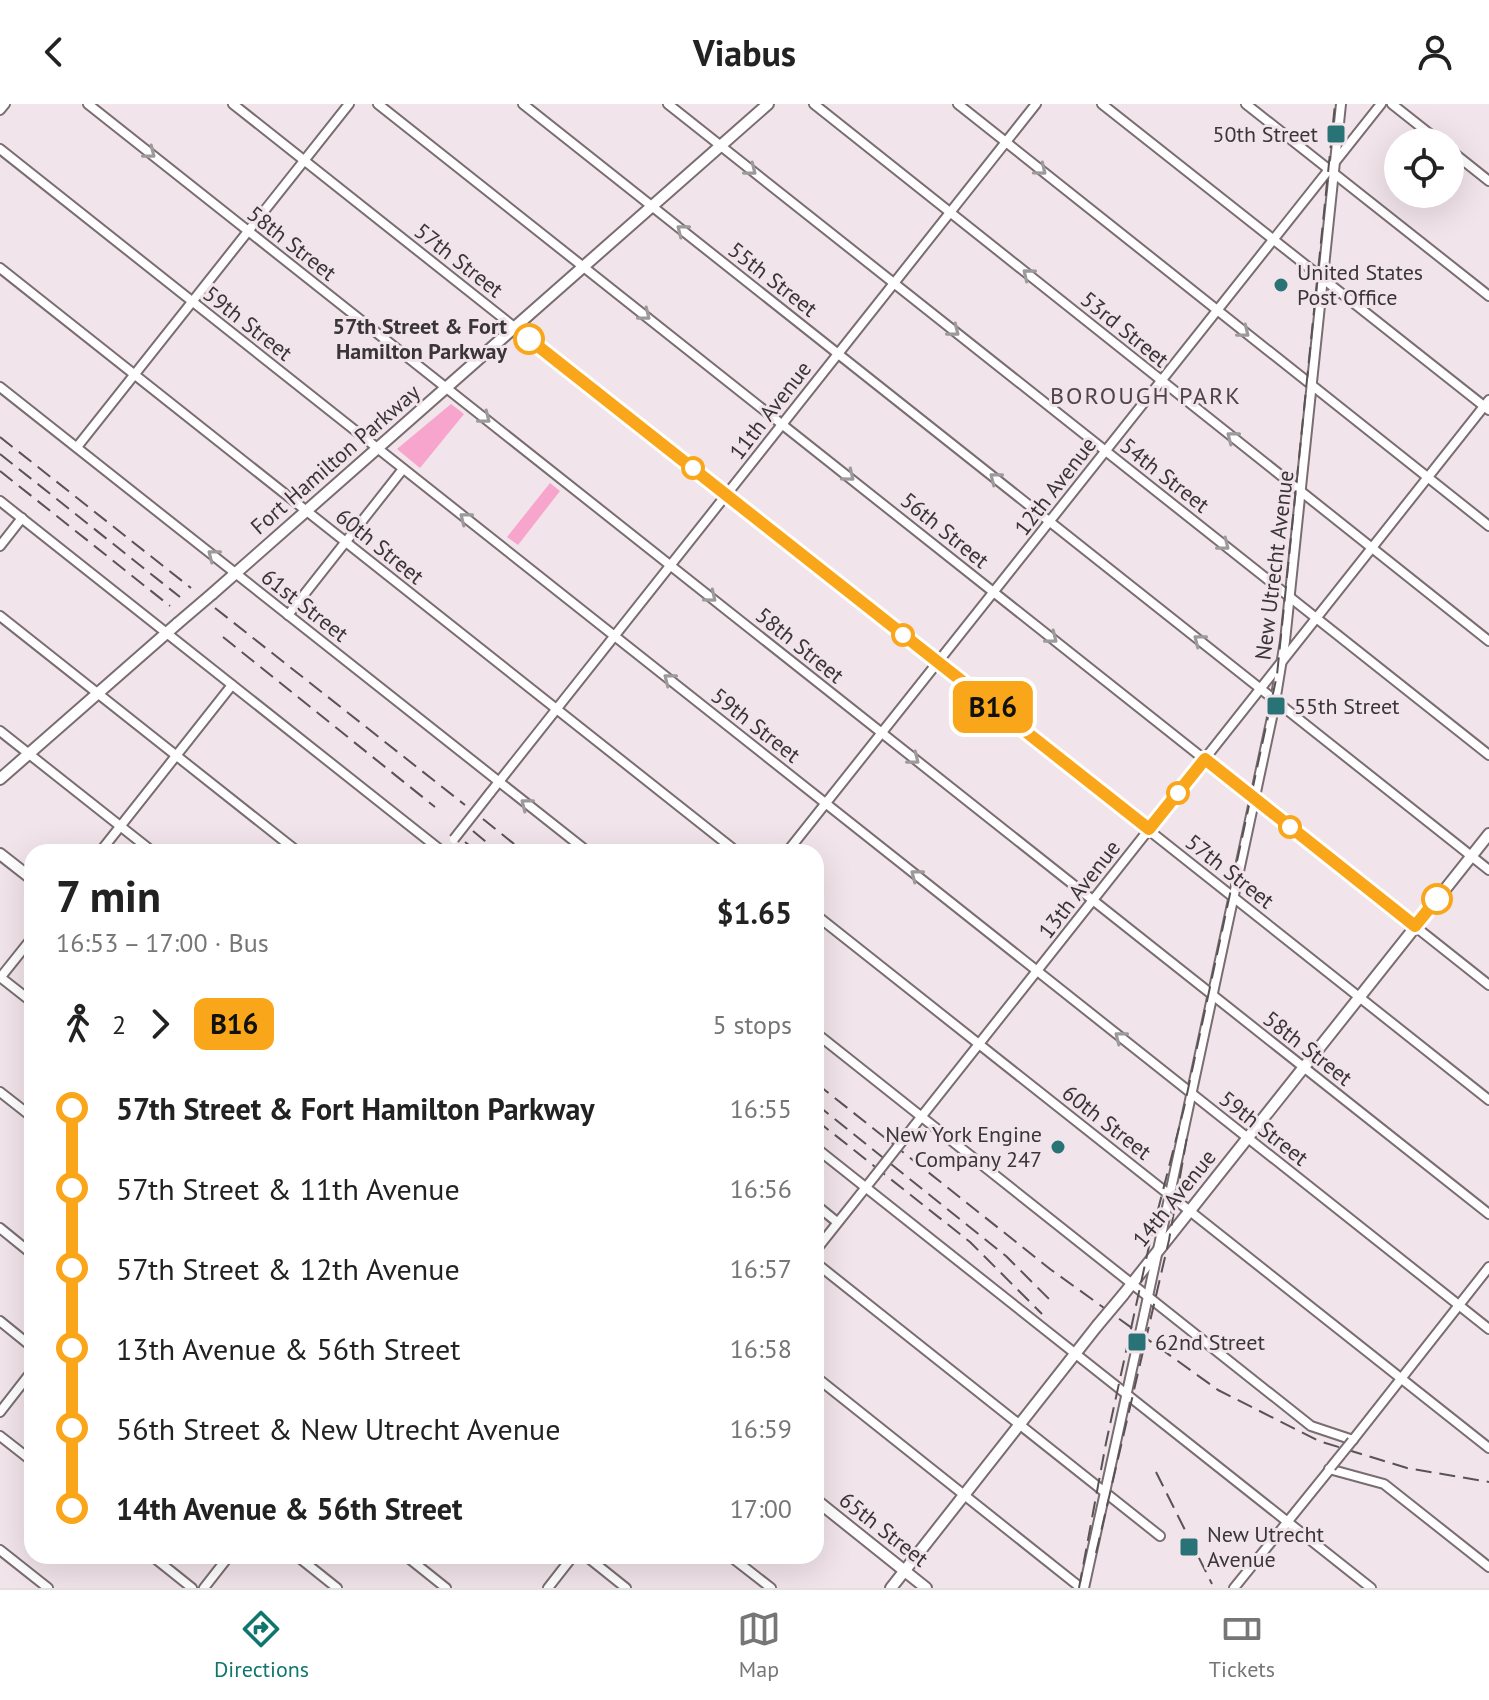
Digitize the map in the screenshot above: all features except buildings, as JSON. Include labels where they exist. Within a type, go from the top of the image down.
[{"type":"main road","name":"Fort Hamilton Parkway","points":[[0,779],[768,104]]},
{"type":"main road","name":"14th Avenue","points":[[891,1588],[1489,834]]},
{"type":"main road","points":[[0,854],[24,873]]},
{"type":"main road","name":"65th Street","points":[[824,1506],[926,1588]]},
{"type":"street","points":[[0,110],[5,104]]},
{"type":"street","name":"58th Street","points":[[88,104],[1489,1214]]},
{"type":"street","name":"57th Street","points":[[233,104],[1489,1100]]},
{"type":"street","points":[[77,447],[349,104]]},
{"type":"street","name":"56th Street","points":[[378,104],[1489,985]]},
{"type":"street","name":"55th Street","points":[[523,104],[1489,870]]},
{"type":"street","name":"54th Street","points":[[668,104],[1489,755]]},
{"type":"street","name":"53rd Street","points":[[814,104],[1489,641]]},
{"type":"street","points":[[958,104],[1489,526]]},
{"type":"street","name":"11th Avenue","points":[[450,844],[1036,104]]},
{"type":"street","points":[[1102,104],[1323,280],[1487,405]]},
{"type":"street","points":[[1246,104],[1489,296]]},
{"type":"street","name":"New Utrecht Avenue","points":[[1083,1588],[1275,700],[1302,492],[1341,104]]},
{"type":"street","points":[[1336,162],[1381,104]]},
{"type":"street","points":[[1392,104],[1422,128]]},
{"type":"street","name":"59th Street","points":[[0,149],[1489,1329]]},
{"type":"street","points":[[1464,161],[1489,181]]},
{"type":"street","name":"12th Avenue","points":[[794,844],[1273,240],[1332,172]]},
{"type":"street","name":"60th Street","points":[[0,268],[727,844]]},
{"type":"street","name":"61st Street","points":[[0,387],[77,447],[231,577],[288,615],[578,844]]},
{"type":"street","name":"13th Avenue","points":[[824,1239],[1487,405]]},
{"type":"street","points":[[288,615],[403,469]]},
{"type":"street","points":[[0,501],[433,844]]},
{"type":"street","points":[[0,546],[22,518]]},
{"type":"street","points":[[0,616],[288,844]]},
{"type":"street","points":[[106,844],[232,685]]},
{"type":"street","points":[[0,731],[143,844]]},
{"type":"street","name":"60th Street","points":[[824,921],[1489,1448]]},
{"type":"street","points":[[24,948],[0,977],[24,996]]},
{"type":"street","points":[[824,1039],[1311,1426],[1352,1440]]},
{"type":"street","points":[[0,1092],[24,1111]]},
{"type":"street","points":[[824,1154],[1371,1588]]},
{"type":"street","points":[[824,1211],[837,1222]]},
{"type":"street","points":[[0,1228],[24,1248]]},
{"type":"street","points":[[1234,1588],[1489,1267]]},
{"type":"street","points":[[824,1269],[1160,1536]]},
{"type":"street","points":[[0,1321],[24,1340]]},
{"type":"street","points":[[0,1412],[24,1381]]},
{"type":"street","points":[[824,1383],[1083,1588]]},
{"type":"street","points":[[0,1436],[24,1455]]},
{"type":"street","points":[[1330,1468],[1384,1484],[1489,1567]]},
{"type":"street","points":[[0,1550],[48,1588]]},
{"type":"street","points":[[162,1564],[192,1588]]},
{"type":"street","points":[[204,1588],[223,1564]]},
{"type":"street","points":[[307,1564],[337,1588]]},
{"type":"street","points":[[416,1564],[446,1588]]},
{"type":"street","points":[[548,1588],[567,1564]]},
{"type":"street","points":[[596,1564],[626,1588]]},
{"type":"street","points":[[740,1564],[771,1588]]},
{"type":"shaded area","points":[[451,404],[464,414],[420,468],[397,449]]},
{"type":"shaded area","points":[[550,483],[560,491],[518,545],[507,537]]},
{"type":"railway","points":[[1079,1588],[1106,1443],[1151,1237],[1184,1108],[1277,675],[1335,104]]},
{"type":"railway","points":[[0,437],[191,588]]},
{"type":"railway","points":[[0,454],[180,597]]},
{"type":"railway","points":[[0,471],[170,606]]},
{"type":"railway","points":[[215,608],[465,805]]},
{"type":"railway","points":[[223,637],[435,807]]},
{"type":"railway","points":[[483,819],[514,844]]},
{"type":"railway","points":[[473,831],[488,844]]},
{"type":"railway","points":[[824,1089],[1050,1269],[1218,1390],[1319,1441],[1407,1468],[1489,1482]]},
{"type":"railway","points":[[824,1110],[1006,1256],[1054,1304]]},
{"type":"railway","points":[[824,1126],[970,1242],[1042,1314]]},
{"type":"railway","points":[[1096,1553],[1169,1240],[1188,1131]]},
{"type":"railway","points":[[1156,1472],[1212,1584]]},
{"type":"bus line","name":"B16","points":[[529,339],[1149,829],[1205,759],[1415,926],[1437,899]]},
{"type":"place","name":"50th Street","points":[[1336,134]]},
{"type":"place","name":"United States Post Office","points":[[1281,285]]},
{"type":"place","name":"57th Street & Fort Hamilton Parkway","points":[[529,339]]},
{"type":"place","name":"55th Street","points":[[1276,706]]},
{"type":"place","name":"New York Engine Company 247","points":[[1058,1147]]},
{"type":"place","name":"62nd Street","points":[[1137,1342]]},
{"type":"place","name":"New Utrecht Avenue","points":[[1189,1547]]},
{"type":"district","name":"BOROUGH PARK","points":[[1146,396]]}]
